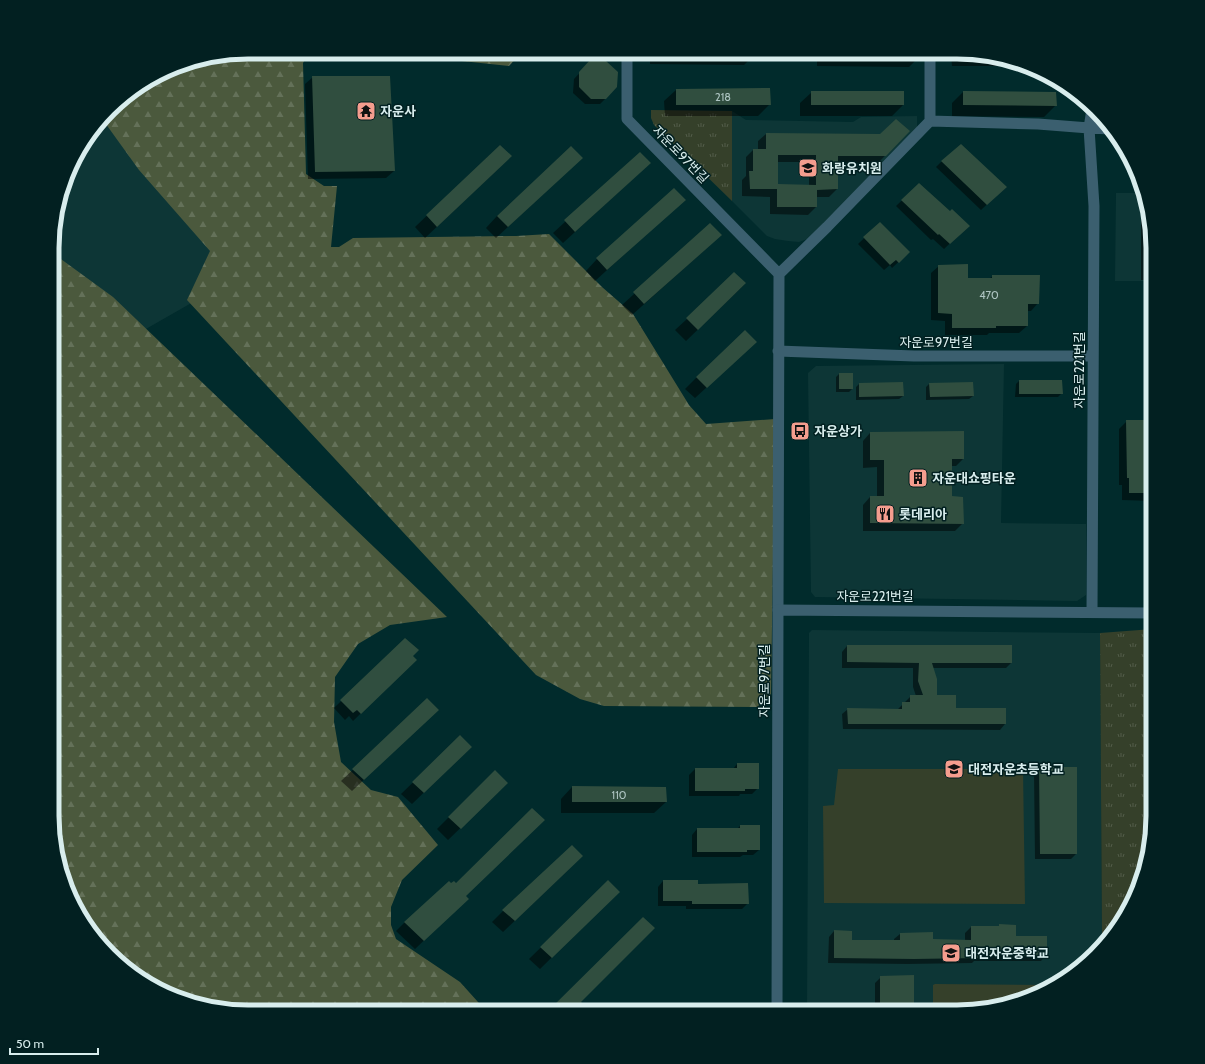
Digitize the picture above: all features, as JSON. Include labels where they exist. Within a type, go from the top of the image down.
[{"type":"street","name":"자운로97번길","points":[[627,59],[627,119],[779,274],[777,1005]]},
{"type":"street","points":[[779,274],[930,121],[930,59]]},
{"type":"street","name":"자운로221번길","points":[[1091,114],[1089,128],[1094,206],[1092,612]]},
{"type":"street","points":[[930,121],[1038,124],[1104,129]]},
{"type":"street","name":"자운로97번길","points":[[778,351],[914,356],[1093,356]]},
{"type":"street","name":"자운로221번길","points":[[778,610],[1146,613]]},
{"type":"shaded area","points":[[123,106],[242,274],[69,373],[59,367],[59,236],[65,199],[73,176],[84,154],[106,123]]},
{"type":"shaded area","name":"화랑유치원","points":[[732,111],[746,120],[853,122],[861,117],[917,116],[917,135],[810,238],[799,242],[788,241],[767,236],[732,201]]},
{"type":"shaded area","points":[[1116,193],[1138,193],[1146,236],[1146,281],[1115,281]]},
{"type":"shaded area","points":[[1004,364],[1001,523],[1086,524],[1086,595],[1077,601],[815,597],[811,592],[808,373],[816,366]]},
{"type":"shaded area","name":"대전자운초등학교","points":[[812,630],[1100,633],[1102,937],[1082,958],[1051,980],[1029,991],[1006,999],[969,1005],[807,1005],[809,633]]},
{"type":"green space","points":[[236,59],[305,59],[303,63],[306,174],[324,186],[337,186],[331,247],[339,247],[353,238],[516,236],[549,234],[602,287],[633,314],[689,405],[706,424],[775,419],[771,694],[757,707],[604,706],[580,699],[536,675],[187,300],[210,251],[139,170],[106,124],[123,106],[143,91],[176,73],[199,65]]},
{"type":"green space","points":[[443,59],[516,59],[509,66]]},
{"type":"green space","points":[[651,110],[732,111],[732,201],[654,125],[651,118]]},
{"type":"green space","points":[[59,258],[113,297],[447,617],[390,625],[358,644],[335,677],[334,722],[341,762],[371,790],[398,797],[438,845],[402,880],[391,907],[391,925],[396,939],[460,982],[481,1005],[236,1005],[199,999],[176,991],[154,980],[133,966],[106,941],[84,910],[73,888],[65,865],[59,828]]},
{"type":"green space","points":[[1146,630],[1146,828],[1140,865],[1132,888],[1121,910],[1102,937],[1100,633]]},
{"type":"green space","points":[[838,769],[1023,769],[1025,904],[824,903],[823,806],[834,805]]},
{"type":"green space","points":[[933,985],[1040,985],[1029,991],[1006,999],[969,1005],[933,1005]]},
{"type":"building","points":[[590,60],[606,61],[618,72],[617,87],[606,99],[591,99],[579,87],[579,72]]},
{"type":"building","points":[[312,76],[390,76],[395,171],[315,172]]},
{"type":"building","points":[[770,88],[771,105],[676,105],[676,89]]},
{"type":"building","points":[[811,91],[904,91],[904,105],[811,105]]},
{"type":"building","points":[[963,91],[1056,92],[1057,106],[963,105]]},
{"type":"building","points":[[896,119],[910,131],[886,156],[838,156],[838,189],[817,190],[817,207],[777,207],[777,189],[750,189],[749,171],[753,171],[753,149],[766,149],[766,133],[880,134]],"holes":[[[778,155],[816,155],[816,185],[778,184]]]},
{"type":"building","points":[[961,144],[1007,187],[987,205],[941,161]]},
{"type":"building","points":[[500,145],[512,156],[437,227],[426,215]]},
{"type":"building","points":[[571,146],[583,158],[508,227],[497,216]]},
{"type":"building","points":[[640,152],[651,163],[575,232],[564,220]]},
{"type":"building","points":[[919,183],[950,211],[952,209],[970,226],[950,244],[939,234],[938,235],[901,200]]},
{"type":"building","points":[[674,188],[686,200],[607,270],[596,258]]},
{"type":"building","points":[[880,222],[910,252],[899,263],[896,260],[890,265],[863,237]]},
{"type":"building","points":[[710,223],[722,235],[644,304],[633,292]]},
{"type":"building","points":[[968,264],[968,278],[992,278],[992,275],[1040,275],[1039,304],[1028,304],[1028,326],[952,328],[952,314],[938,313],[938,265]]},
{"type":"building","points":[[734,272],[746,283],[698,330],[686,318]]},
{"type":"building","points":[[745,330],[757,342],[707,388],[696,377]]},
{"type":"building","points":[[839,373],[853,373],[853,389],[839,389]]},
{"type":"building","points":[[1019,380],[1062,380],[1063,394],[1019,394]]},
{"type":"building","points":[[903,382],[904,396],[859,397],[859,383]]},
{"type":"building","points":[[973,382],[974,396],[930,397],[929,383]]},
{"type":"building","points":[[1126,420],[1146,420],[1146,493],[1129,493],[1129,478],[1127,478]]},
{"type":"building","name":"자운대쇼핑타운","points":[[964,431],[964,459],[952,459],[952,496],[963,497],[964,524],[870,523],[870,496],[884,496],[884,460],[870,460],[870,432]]},
{"type":"building","points":[[405,638],[419,650],[413,656],[417,660],[361,714],[357,710],[353,713],[340,700]]},
{"type":"building","points":[[847,645],[1012,645],[1012,663],[932,663],[937,679],[937,695],[956,695],[956,708],[1006,708],[1006,724],[848,724],[847,708],[902,709],[902,702],[910,702],[910,695],[923,695],[918,681],[919,663],[847,662]]},
{"type":"building","points":[[427,698],[439,710],[364,780],[352,769]]},
{"type":"building","points":[[460,735],[472,747],[424,793],[412,782]]},
{"type":"building","points":[[737,763],[759,763],[759,789],[745,789],[745,791],[695,791],[695,768],[737,768]]},
{"type":"building","points":[[1039,767],[1077,767],[1077,854],[1040,854]]},
{"type":"building","points":[[495,770],[508,783],[461,829],[448,817]]},
{"type":"building","points":[[572,786],[666,787],[667,802],[572,802]]},
{"type":"building","points":[[532,808],[545,820],[466,896],[469,899],[424,941],[404,922],[449,881],[451,883],[454,881],[456,883]]},
{"type":"building","points":[[740,825],[760,825],[760,850],[747,850],[747,852],[697,852],[697,828],[740,828]]},
{"type":"building","points":[[572,845],[583,856],[515,921],[502,910]]},
{"type":"building","points":[[608,880],[620,892],[552,958],[540,947]]},
{"type":"building","points":[[663,880],[698,880],[698,884],[748,883],[749,904],[692,904],[692,901],[663,901]]},
{"type":"building","points":[[643,917],[655,928],[581,1002],[582,1003],[580,1005],[554,1005]]},
{"type":"building","points":[[999,924],[1016,925],[1016,936],[1047,936],[1047,956],[978,955],[978,958],[914,959],[834,958],[834,930],[852,931],[852,940],[900,940],[900,933],[933,932],[933,939],[971,940],[971,926],[999,926]]},
{"type":"building","points":[[914,975],[914,1005],[880,1005],[880,976]]},
{"type":"place","name":"자운사","points":[[366,111]]},
{"type":"place","name":"화랑유치원","points":[[808,168]]},
{"type":"place","name":"자운상가","points":[[800,431]]},
{"type":"place","name":"자운대쇼핑타운","points":[[918,478]]},
{"type":"place","name":"롯데리아","points":[[885,514]]},
{"type":"place","name":"대전자운초등학교","points":[[954,769]]},
{"type":"place","name":"대전자운중학교","points":[[951,953]]}]
